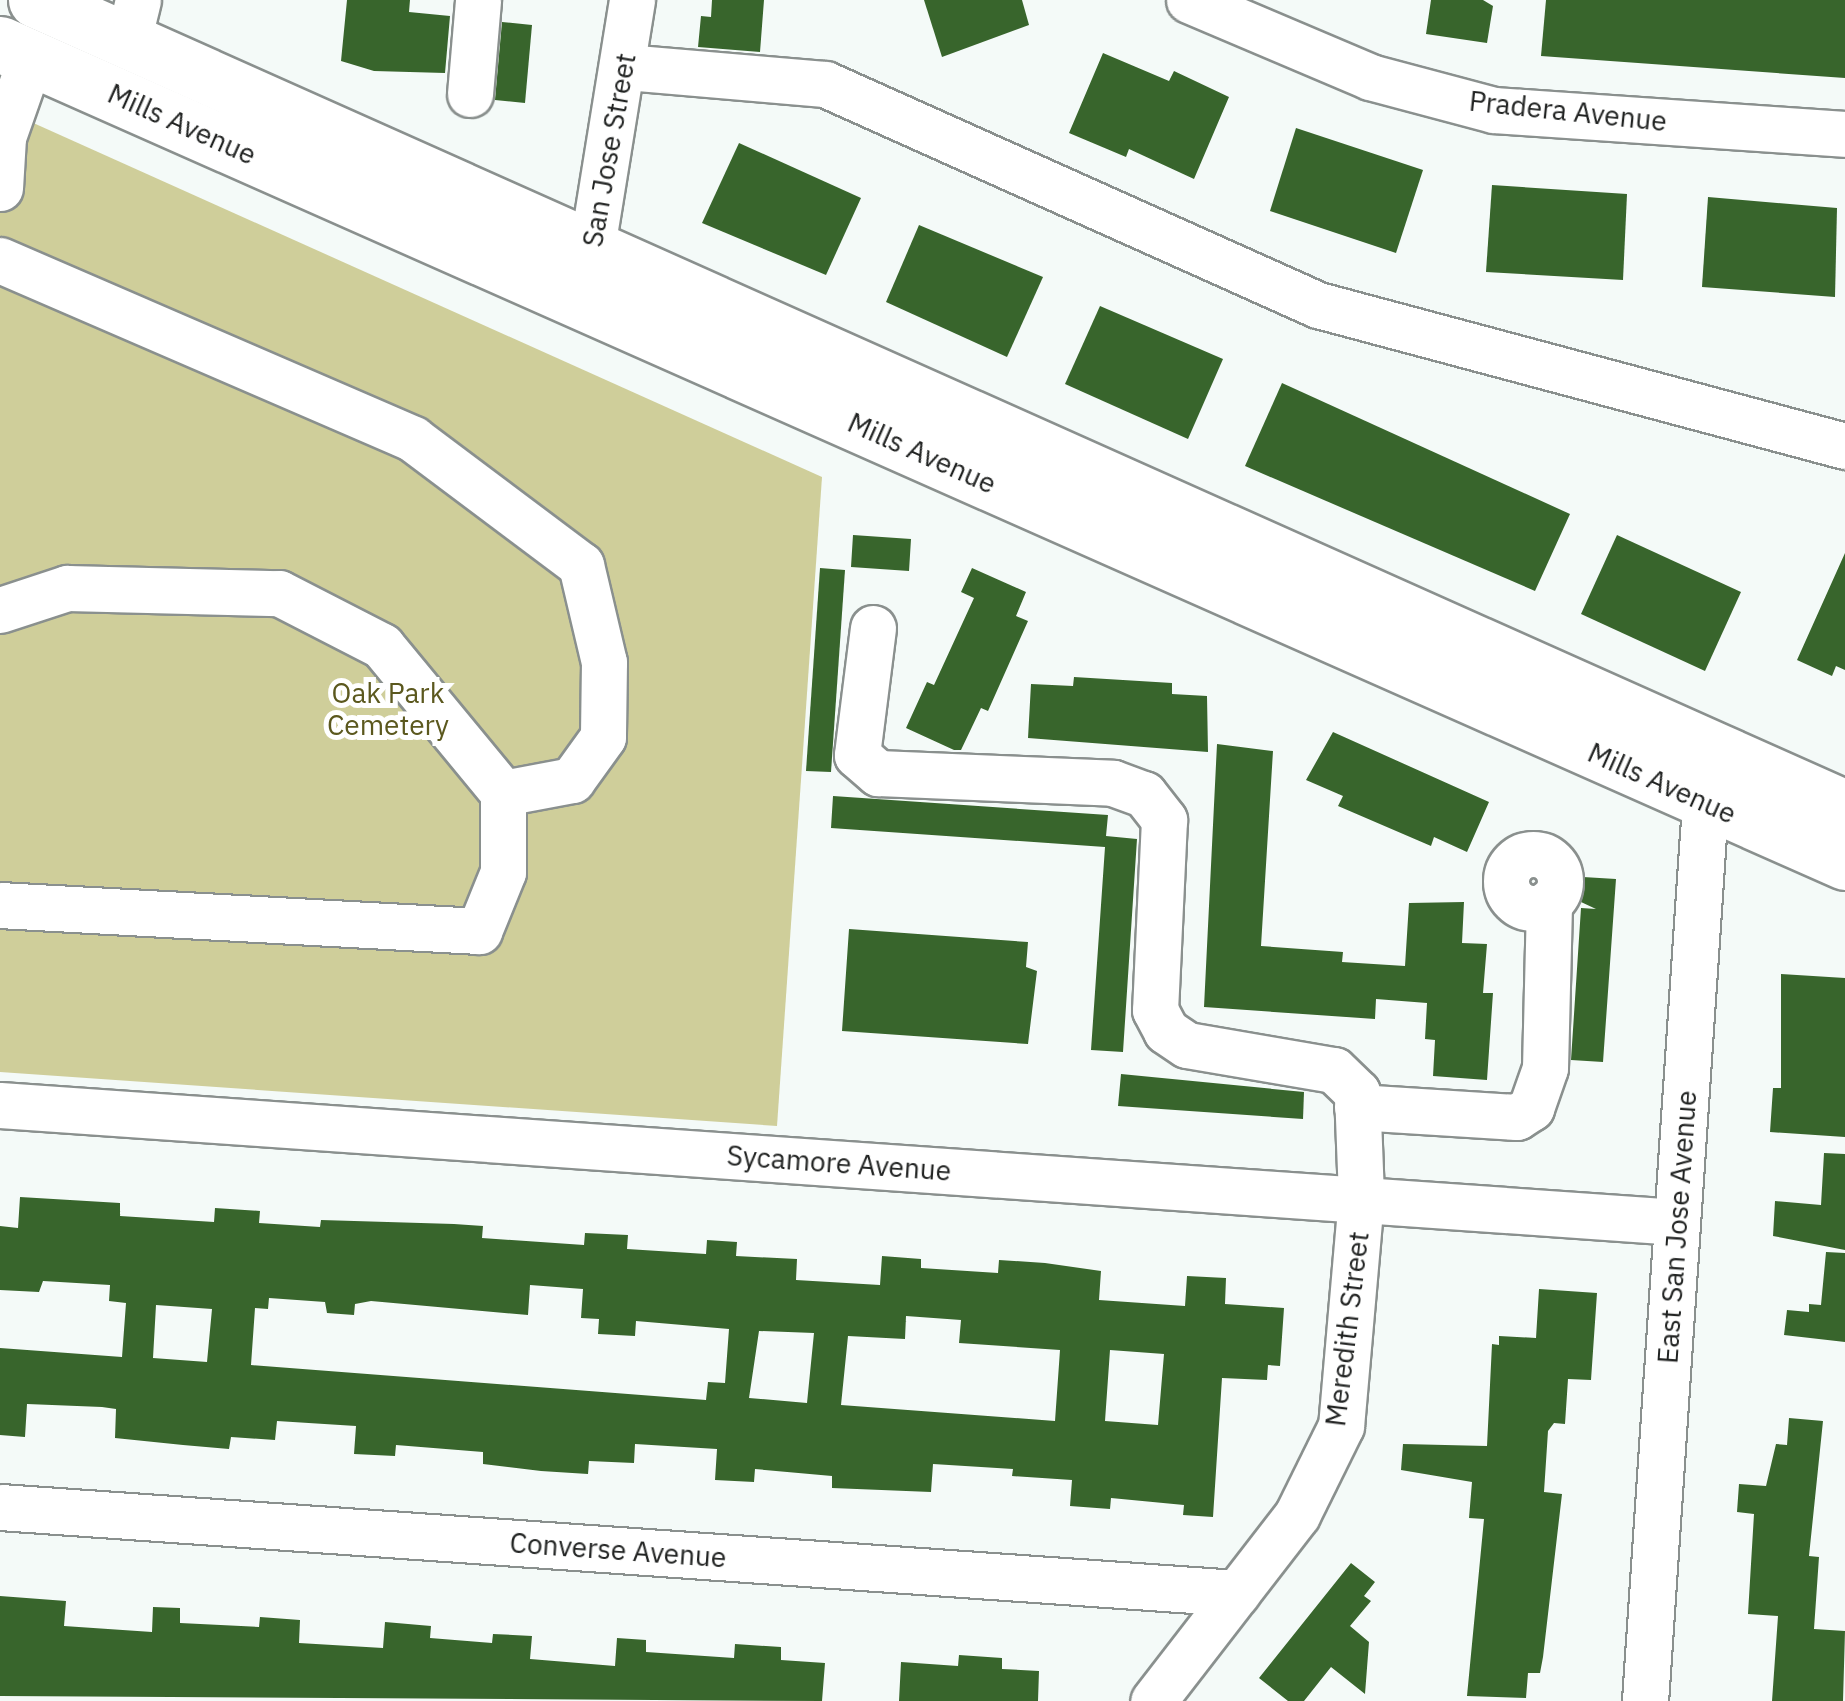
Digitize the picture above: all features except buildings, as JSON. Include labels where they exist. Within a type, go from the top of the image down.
[{"type":"main road","name":"Mills Avenue","points":[[36,0],[133,20],[588,273]]},
{"type":"main road","name":"Mills Avenue","points":[[16,50],[588,273],[1712,780],[1845,862]]},
{"type":"main road","name":"Mills Avenue","points":[[1712,780],[1845,808]]},
{"type":"street","points":[[470,94],[478,0]]},
{"type":"street","name":"San Jose Street","points":[[588,273],[626,68],[632,0]]},
{"type":"street","name":"Pradera Avenue","points":[[1189,0],[1370,78],[1494,110],[1845,134]]},
{"type":"street","points":[[0,188],[2,137],[16,50]]},
{"type":"street","points":[[626,68],[824,84],[1318,306],[1845,446]]},
{"type":"street","points":[[0,260],[414,439],[582,565],[604,662],[603,738],[572,780],[503,793]]},
{"type":"street","points":[[0,610],[67,588],[279,593],[382,646],[503,793],[503,872],[478,931],[0,905]]},
{"type":"street","points":[[873,628],[857,755],[878,773],[1112,783],[1144,794],[1164,820],[1154,1010],[1166,1031],[1187,1045],[1334,1070],[1357,1092],[1357,1108],[1517,1117],[1531,1108],[1544,1068],[1549,902]]},
{"type":"street","name":"East San Jose Avenue","points":[[1645,1701],[1712,780]]},
{"type":"street","name":"Sycamore Avenue","points":[[0,1106],[1677,1222]]},
{"type":"street","name":"Meredith Street","points":[[1153,1701],[1297,1515],[1340,1426],[1362,1198],[1357,1108]]},
{"type":"street","name":"Converse Avenue","points":[[0,1507],[1236,1593]]},
{"type":"green space","name":"Oak Park Cemetery","points":[[0,108],[822,477],[777,1126],[0,1072]]}]
